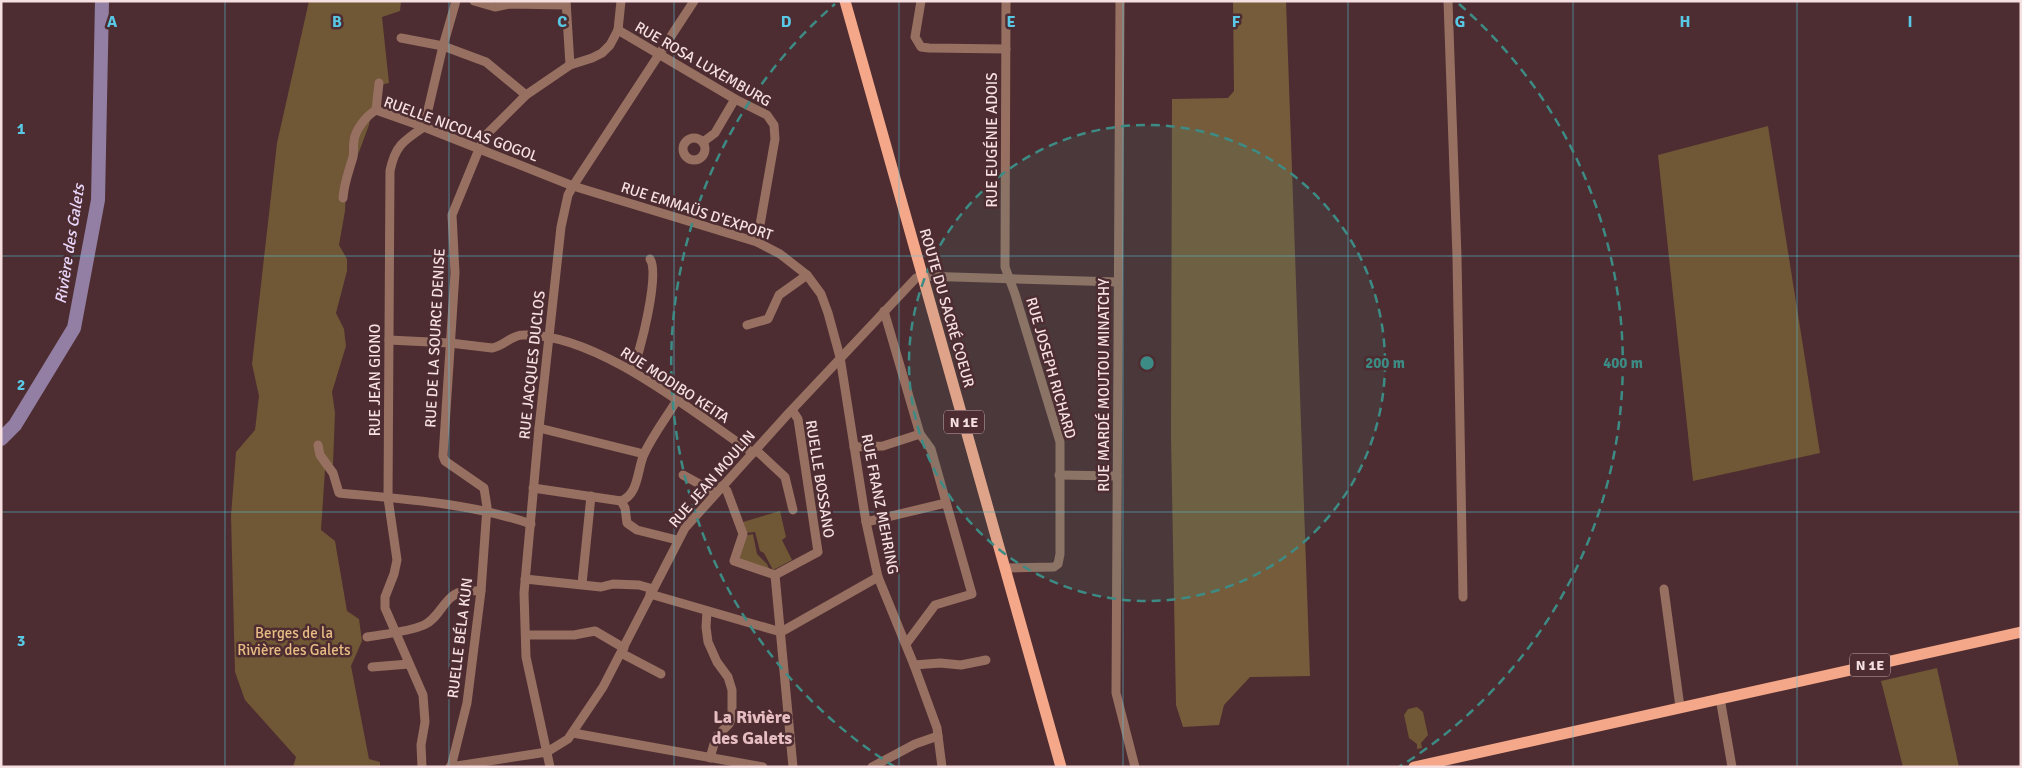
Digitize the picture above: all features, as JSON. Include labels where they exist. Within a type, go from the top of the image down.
[{"type":"main road","name":"ROUTE DU SACRÉ COEUR","points":[[845,1],[1061,767]]},
{"type":"main road","name":"N 1E","points":[[1414,767],[2021,632]]},
{"type":"street","points":[[424,127],[443,46],[456,1]]},
{"type":"street","points":[[474,1],[495,7],[510,4],[566,3],[570,65]]},
{"type":"street","points":[[618,30],[620,1]]},
{"type":"street","name":"RUE JACQUES DUCLOS","points":[[550,767],[526,657],[525,579],[538,428],[562,227],[568,195],[572,186],[694,1]]},
{"type":"street","points":[[921,1],[915,34],[916,41],[921,47],[1006,49]]},
{"type":"street","name":"RUE EUGÉNIE ADOIS","points":[[1006,1],[1005,267],[1009,279]]},
{"type":"street","name":"RUE MARDÉ MOUTOU MINATCHY","points":[[1120,1],[1116,693],[1135,767]]},
{"type":"street","points":[[1448,1],[1458,257],[1462,597]]},
{"type":"street","name":"RUE ROSA LUXEMBURG","points":[[618,30],[735,99],[766,115],[774,125],[775,131],[757,242]]},
{"type":"street","name":"RUE DE LA SOURCE DENISE","points":[[486,511],[484,488],[445,461],[443,456],[455,273],[452,215],[484,137],[526,95],[570,65],[602,53],[615,38],[618,30]]},
{"type":"street","points":[[401,38],[443,46],[486,62],[526,95]]},
{"type":"street","points":[[376,110],[379,83]]},
{"type":"street","points":[[703,142],[715,133],[735,99]]},
{"type":"street","name":"RUELLE NICOLAS GOGOL","points":[[343,198],[344,186],[354,154],[354,139],[364,120],[376,110],[424,127],[572,186]]},
{"type":"street","name":"RUE JEAN GIONO","points":[[422,767],[421,746],[425,722],[424,695],[385,608],[385,597],[397,560],[388,498],[390,172],[393,156],[399,145],[424,127]]},
{"type":"street","name":"RUE EMMAÜS D'EXPORT","points":[[572,186],[757,242],[780,254],[807,275],[821,294],[840,357]]},
{"type":"street","points":[[632,371],[648,315],[653,272],[653,263],[650,260]]},
{"type":"street","points":[[747,325],[768,319],[779,295],[807,275]]},
{"type":"street","points":[[922,276],[1118,282]]},
{"type":"street","name":"RUE JEAN MOULIN","points":[[547,752],[562,744],[573,733],[603,687],[677,540],[689,522],[840,357],[916,278],[922,276]]},
{"type":"street","name":"RUE JOSEPH RICHARD","points":[[1006,568],[1046,568],[1058,564],[1060,554],[1060,442],[1009,279]]},
{"type":"street","points":[[884,311],[920,434],[931,449],[972,594],[935,605],[906,644]]},
{"type":"street","name":"RUE MODIBO KEITA","points":[[390,340],[450,343],[492,348],[498,347],[515,336],[523,334],[578,344],[632,371],[754,451],[785,478],[793,510]]},
{"type":"street","name":"RUE FRANZ MEHRING","points":[[840,357],[866,522],[878,577],[938,728],[942,767]]},
{"type":"street","points":[[533,488],[621,501],[628,498],[633,491],[644,454],[677,400]]},
{"type":"street","name":"RUELLE BOSSANO","points":[[775,574],[818,552],[798,419],[792,410]]},
{"type":"street","points":[[538,428],[644,454]]},
{"type":"street","points":[[854,447],[883,446],[920,434]]},
{"type":"street","points":[[318,445],[320,455],[333,472],[338,493],[486,511],[531,524]]},
{"type":"street","points":[[683,475],[727,492],[743,534],[734,561],[775,574],[793,767]]},
{"type":"street","points":[[1059,475],[1117,476]]},
{"type":"street","points":[[582,584],[591,496]]},
{"type":"street","points":[[621,501],[625,508],[627,523],[637,530],[677,540]]},
{"type":"street","points":[[866,522],[946,503]]},
{"type":"street","name":"RUELLE BÉLA KUN","points":[[450,767],[467,703],[481,591],[486,511]]},
{"type":"street","points":[[525,579],[600,587],[613,584],[640,585],[651,591],[707,611],[781,632],[878,577]]},
{"type":"street","points":[[1664,588],[1680,707]]},
{"type":"street","points":[[367,637],[423,626],[431,622],[454,595],[461,592],[481,591]]},
{"type":"street","points":[[707,611],[706,627],[708,642],[717,662],[731,684],[732,690],[732,717],[729,724],[716,737],[710,758]]},
{"type":"street","points":[[526,635],[574,635],[594,631],[622,651],[661,674]]},
{"type":"street","points":[[914,664],[940,663],[961,665],[986,660]]},
{"type":"street","points":[[372,667],[410,664]]},
{"type":"street","points":[[1720,698],[1732,767]]},
{"type":"street","points":[[573,733],[763,767]]},
{"type":"street","points":[[872,767],[915,744],[938,736]]},
{"type":"street","points":[[450,767],[547,752]]},
{"type":"green space","name":"Berges de la Rivière des Galets","points":[[309,1],[401,1],[400,11],[382,17],[389,83],[376,86],[369,125],[346,187],[345,211],[339,245],[347,259],[347,271],[336,313],[344,329],[346,346],[332,392],[335,413],[333,464],[325,470],[321,530],[335,541],[347,611],[359,619],[362,641],[351,666],[369,759],[380,762],[380,767],[293,767],[296,757],[245,700],[235,672],[231,516],[236,452],[255,430],[259,396],[252,364],[277,143]]},
{"type":"green space","points":[[1768,126],[1820,453],[1693,481],[1658,155]]},
{"type":"green space","points":[[780,511],[786,537],[782,540],[792,560],[773,570],[764,553],[760,551],[755,532],[746,533],[743,522]]},
{"type":"green space","points":[[753,534],[757,554],[767,564],[771,573],[745,564],[737,555],[744,536]]},
{"type":"green space","points":[[1937,668],[1959,767],[1903,767],[1881,681]]},
{"type":"green space","points":[[1417,707],[1423,712],[1428,735],[1421,743],[1422,748],[1417,749],[1417,744],[1409,738],[1404,715],[1408,709]]},
{"type":"shaded area","points":[[1233,1],[1286,1],[1310,676],[1250,677],[1224,705],[1219,725],[1183,727],[1176,705],[1171,437],[1172,99],[1228,98],[1234,91]]},
{"type":"waterway","name":"Rivière des Galets","points":[[1,439],[15,425],[74,328],[98,200],[102,1]]},
{"type":"district","name":"La Rivière des Galets","points":[[752,728]]}]
